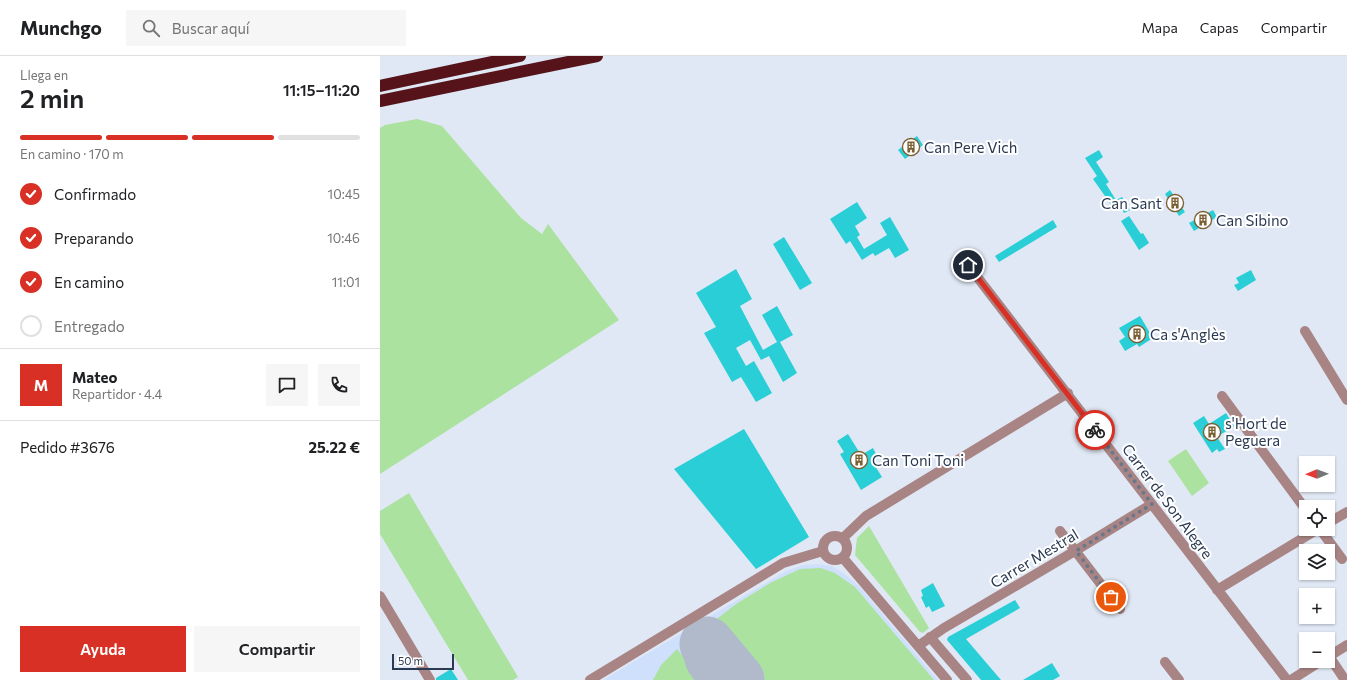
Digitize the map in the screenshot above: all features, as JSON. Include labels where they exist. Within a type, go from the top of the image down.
[{"type":"highway","points":[[380,86],[520,56]]},
{"type":"highway","points":[[380,101],[597,56]]},
{"type":"street","name":"Carrer de Son Alegre","points":[[968,265],[1068,393],[1287,680]]},
{"type":"street","points":[[1305,331],[1343,386],[1347,400]]},
{"type":"street","points":[[844,537],[866,516],[1068,393]]},
{"type":"street","points":[[1222,396],[1299,500]]},
{"type":"street","name":"Carrer Mestral","points":[[918,646],[930,637],[1076,551],[1152,504]]},
{"type":"street","points":[[1335,519],[1347,512]]},
{"type":"street","points":[[1060,531],[1120,609]]},
{"type":"street","points":[[1217,590],[1307,536]]},
{"type":"street","points":[[1324,536],[1342,559]]},
{"type":"street","points":[[829,537],[844,537],[847,542],[847,552],[843,558],[837,560],[830,559],[826,556],[823,551],[823,544],[829,537]]},
{"type":"street","points":[[590,680],[783,563],[823,551]]},
{"type":"street","points":[[843,558],[947,680]]},
{"type":"street","points":[[380,596],[430,680]]},
{"type":"street","points":[[930,637],[967,680]]},
{"type":"street","points":[[1335,652],[1347,645]]},
{"type":"street","points":[[1165,662],[1179,680]]},
{"type":"street","points":[[1291,680],[1310,668]]},
{"type":"street","points":[[1335,668],[1345,680]]},
{"type":"shaded area","points":[[818,564],[832,566],[845,574],[859,586],[938,680],[603,680],[786,571],[803,565]]},
{"type":"green space","points":[[417,119],[442,126],[521,218],[542,234],[548,224],[619,320],[380,474],[380,128],[385,125]]},
{"type":"green space","points":[[1186,449],[1209,483],[1192,496],[1168,461]]},
{"type":"green space","points":[[409,493],[518,677],[513,680],[468,680],[380,534],[380,511]]},
{"type":"green space","points":[[869,526],[929,628],[923,633],[920,632],[855,555],[857,538]]},
{"type":"green space","points":[[821,568],[835,573],[855,587],[934,680],[757,680],[710,624],[736,604],[770,583],[800,569]]},
{"type":"green space","points":[[677,649],[702,680],[653,680],[661,665]]},
{"type":"building","name":"Can Pere Vich","points":[[917,136],[923,145],[905,159],[898,150]]},
{"type":"building","points":[[1099,150],[1103,157],[1096,162],[1109,182],[1106,184],[1116,200],[1122,197],[1130,210],[1124,213],[1119,205],[1114,209],[1093,179],[1097,176],[1085,158]]},
{"type":"building","name":"Can Sant","points":[[1170,190],[1185,212],[1179,216],[1165,194]]},
{"type":"building","points":[[857,202],[867,218],[855,226],[860,235],[857,237],[864,249],[887,235],[880,223],[890,217],[909,250],[895,258],[889,248],[875,256],[873,253],[862,260],[850,241],[846,244],[830,219]]},
{"type":"building","name":"Can Sibino","points":[[1213,210],[1217,217],[1194,231],[1189,223]]},
{"type":"building","points":[[1129,216],[1149,243],[1139,250],[1121,221]]},
{"type":"building","points":[[1053,220],[1057,227],[999,262],[995,256]]},
{"type":"building","points":[[784,237],[812,283],[800,290],[773,244]]},
{"type":"building","points":[[736,269],[752,299],[740,306],[763,350],[777,342],[762,315],[777,306],[793,335],[780,342],[797,373],[783,382],[769,356],[761,360],[750,340],[736,348],[746,366],[754,361],[772,393],[756,402],[741,377],[732,382],[704,333],[716,327],[696,293]]},
{"type":"building","points":[[1251,270],[1256,280],[1238,291],[1234,285],[1239,283],[1236,278]]},
{"type":"building","name":"Ca s'Anglès","points":[[1140,316],[1153,338],[1139,347],[1137,344],[1125,351],[1119,341],[1125,337],[1119,328]]},
{"type":"building","name":"s'Hort de Peguera","points":[[1226,413],[1234,426],[1217,437],[1225,449],[1219,452],[1217,449],[1212,453],[1193,423],[1204,416],[1209,424]]},
{"type":"building","points":[[744,429],[809,537],[756,569],[674,469]]},
{"type":"building","name":"Can Toni Toni","points":[[848,434],[861,455],[873,448],[878,458],[872,461],[882,477],[861,490],[840,454],[844,452],[837,441]]},
{"type":"building","points":[[933,583],[945,606],[932,612],[929,606],[926,608],[921,597],[923,596],[921,590]]},
{"type":"building","points":[[1015,600],[1020,608],[966,639],[1001,680],[981,680],[947,640],[948,637]]},
{"type":"building","points":[[1052,663],[1060,676],[1053,680],[1023,680]]},
{"type":"building","points":[[451,669],[458,680],[436,680],[436,678]]},
{"type":"taxiway","points":[[709,680],[698,667],[695,657],[699,648],[708,644],[719,645],[723,648],[728,655],[732,672],[736,680]]},
{"type":"runway","points":[[707,644],[737,680]]},
{"type":"way so far","points":[[1095,430],[1152,504],[1076,551],[1111,597]]},
{"type":"place","name":"Can Pere Vich","points":[[911,147]]},
{"type":"place","name":"Can Sant","points":[[1175,203]]},
{"type":"place","name":"Can Sibino","points":[[1203,220]]},
{"type":"place","name":"Ca s'Anglès","points":[[1137,334]]},
{"type":"place","name":"s'Hort de Peguera","points":[[1212,432]]},
{"type":"place","name":"Can Toni Toni","points":[[859,460]]},
{"type":"route","points":[[968,265],[1065,389],[1095,430]]}]
